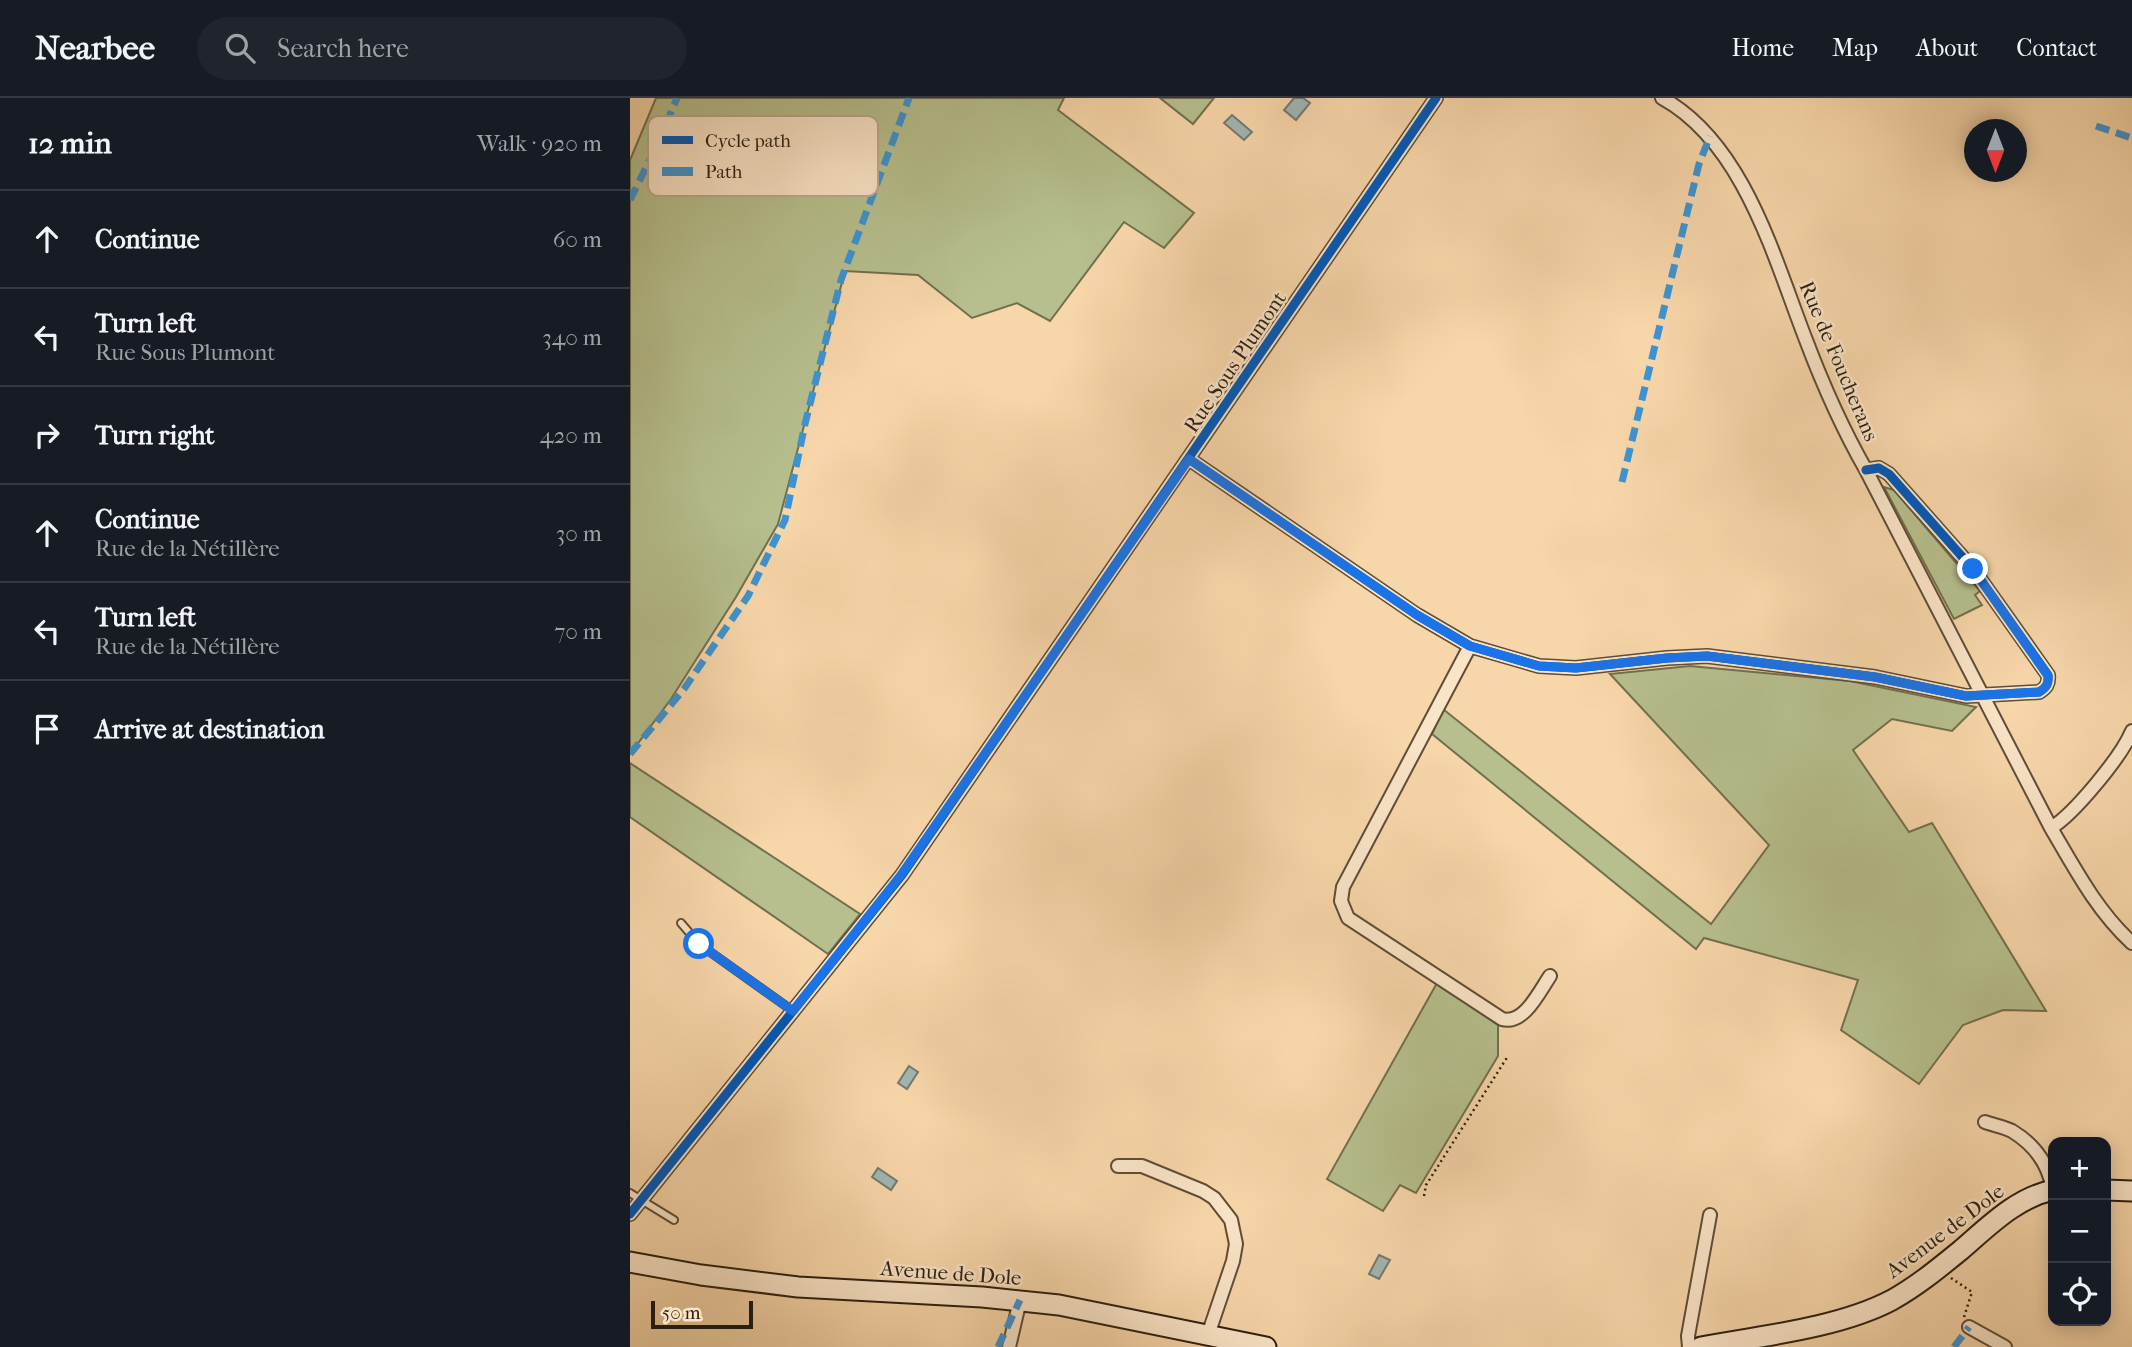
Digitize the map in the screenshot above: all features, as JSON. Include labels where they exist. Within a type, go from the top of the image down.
[{"type":"main road","points":[[2111,1190],[2132,1191]]},
{"type":"main road","name":"Avenue de Dole","points":[[1701,1347],[1742,1343],[1840,1319],[1889,1301],[1936,1270],[2012,1208],[2034,1195],[2048,1191]]},
{"type":"main road","name":"Avenue de Dole","points":[[630,1262],[701,1275],[798,1287],[1020,1300],[1087,1309],[1266,1347]]},
{"type":"street","name":"Rue Sous Plumont","points":[[630,1214],[635,1197],[793,1011],[901,875],[1436,98]]},
{"type":"street","name":"Rue de Foucherans","points":[[1662,98],[1702,128],[1727,160],[1758,218],[1830,402],[1980,695],[2083,884],[2102,911],[2132,943]]},
{"type":"street","points":[[1189,459],[1374,587],[1470,646],[1539,666],[1576,668],[1707,656],[1875,677],[1966,696],[2039,692],[2048,685],[2048,676],[1954,545],[1889,474],[1879,468],[1866,470]]},
{"type":"street","points":[[1470,646],[1343,887],[1341,901],[1348,918],[1502,1019],[1509,1021],[1520,1017],[1550,976]]},
{"type":"street","points":[[2051,828],[2105,773],[2132,732]]},
{"type":"street","points":[[1985,1122],[2012,1131],[2040,1156],[2048,1168]]},
{"type":"street","points":[[1118,1166],[1142,1166],[1203,1191],[1214,1198],[1231,1220],[1236,1244],[1233,1261],[1208,1335]]},
{"type":"street","points":[[1689,1347],[1688,1336],[1710,1215]]},
{"type":"street","points":[[1009,1347],[1020,1300]]},
{"type":"street","points":[[1969,1327],[2005,1347]]},
{"type":"lane","points":[[681,923],[699,944],[793,1011]]},
{"type":"lane","points":[[635,1197],[674,1220]]},
{"type":"path","points":[[1424,1196],[1426,1185],[1508,1056]]},
{"type":"path","points":[[1948,1276],[1972,1292],[1963,1315],[1969,1327]]},
{"type":"green space","points":[[656,98],[1064,98],[1058,110],[1194,213],[1164,248],[1124,222],[1050,321],[1017,303],[972,318],[918,275],[845,271],[778,524],[736,597],[671,699],[630,754],[630,160],[648,117],[648,196],[878,196],[878,116],[648,116]]},
{"type":"green space","points":[[1160,98],[1214,98],[1193,124]]},
{"type":"green space","points":[[1884,487],[1894,490],[1980,591],[1975,595],[1982,605],[1954,619]]},
{"type":"green space","points":[[1690,666],[1850,681],[1976,707],[1952,731],[1892,719],[1853,750],[1909,832],[1932,823],[2046,1011],[2003,1010],[1963,1025],[1919,1084],[1841,1030],[1858,980],[1704,938],[1696,949],[1432,734],[1443,709],[1711,924],[1769,845],[1610,674]]},
{"type":"green space","points":[[630,763],[860,914],[828,954],[630,817]]},
{"type":"green space","points":[[1437,983],[1498,1025],[1498,1056],[1416,1193],[1400,1185],[1383,1211],[1327,1179]]},
{"type":"water","points":[[1294,98],[1303,98],[1310,103],[1296,120],[1284,110]]},
{"type":"water","points":[[1232,115],[1252,132],[1244,140],[1224,123]]},
{"type":"water","points":[[909,1066],[918,1072],[907,1089],[898,1083]]},
{"type":"water","points":[[878,1168],[897,1181],[891,1190],[872,1177]]},
{"type":"water","points":[[1379,1255],[1390,1260],[1379,1279],[1369,1274]]},
{"type":"marked path","points":[[669,116],[677,98]]},
{"type":"marked path","points":[[878,181],[909,98]]},
{"type":"marked path","points":[[2096,126],[2132,138]]},
{"type":"marked path","points":[[1622,482],[1699,164],[1710,136]]},
{"type":"marked path","points":[[630,200],[648,163]]},
{"type":"marked path","points":[[630,754],[684,689],[748,596],[785,520],[805,424],[841,280],[872,196]]},
{"type":"marked path","points":[[998,1347],[1020,1300]]},
{"type":"marked path","points":[[1954,1347],[1969,1327]]},
{"type":"cycle path","points":[[630,1214],[902,875],[1436,98]]},
{"type":"cycle path","points":[[1189,459],[1417,615],[1470,646],[1539,666],[1576,668],[1707,656],[1875,677],[1966,696],[2039,692],[2044,689],[2048,675],[1973,569],[1889,474],[1879,468],[1866,470]]},
{"type":"route","points":[[699,944],[793,1011],[901,875],[1189,459],[1417,615],[1470,646],[1539,666],[1576,668],[1707,656],[1875,677],[1966,696],[2039,692],[2048,685],[2048,676],[1973,569]]}]
